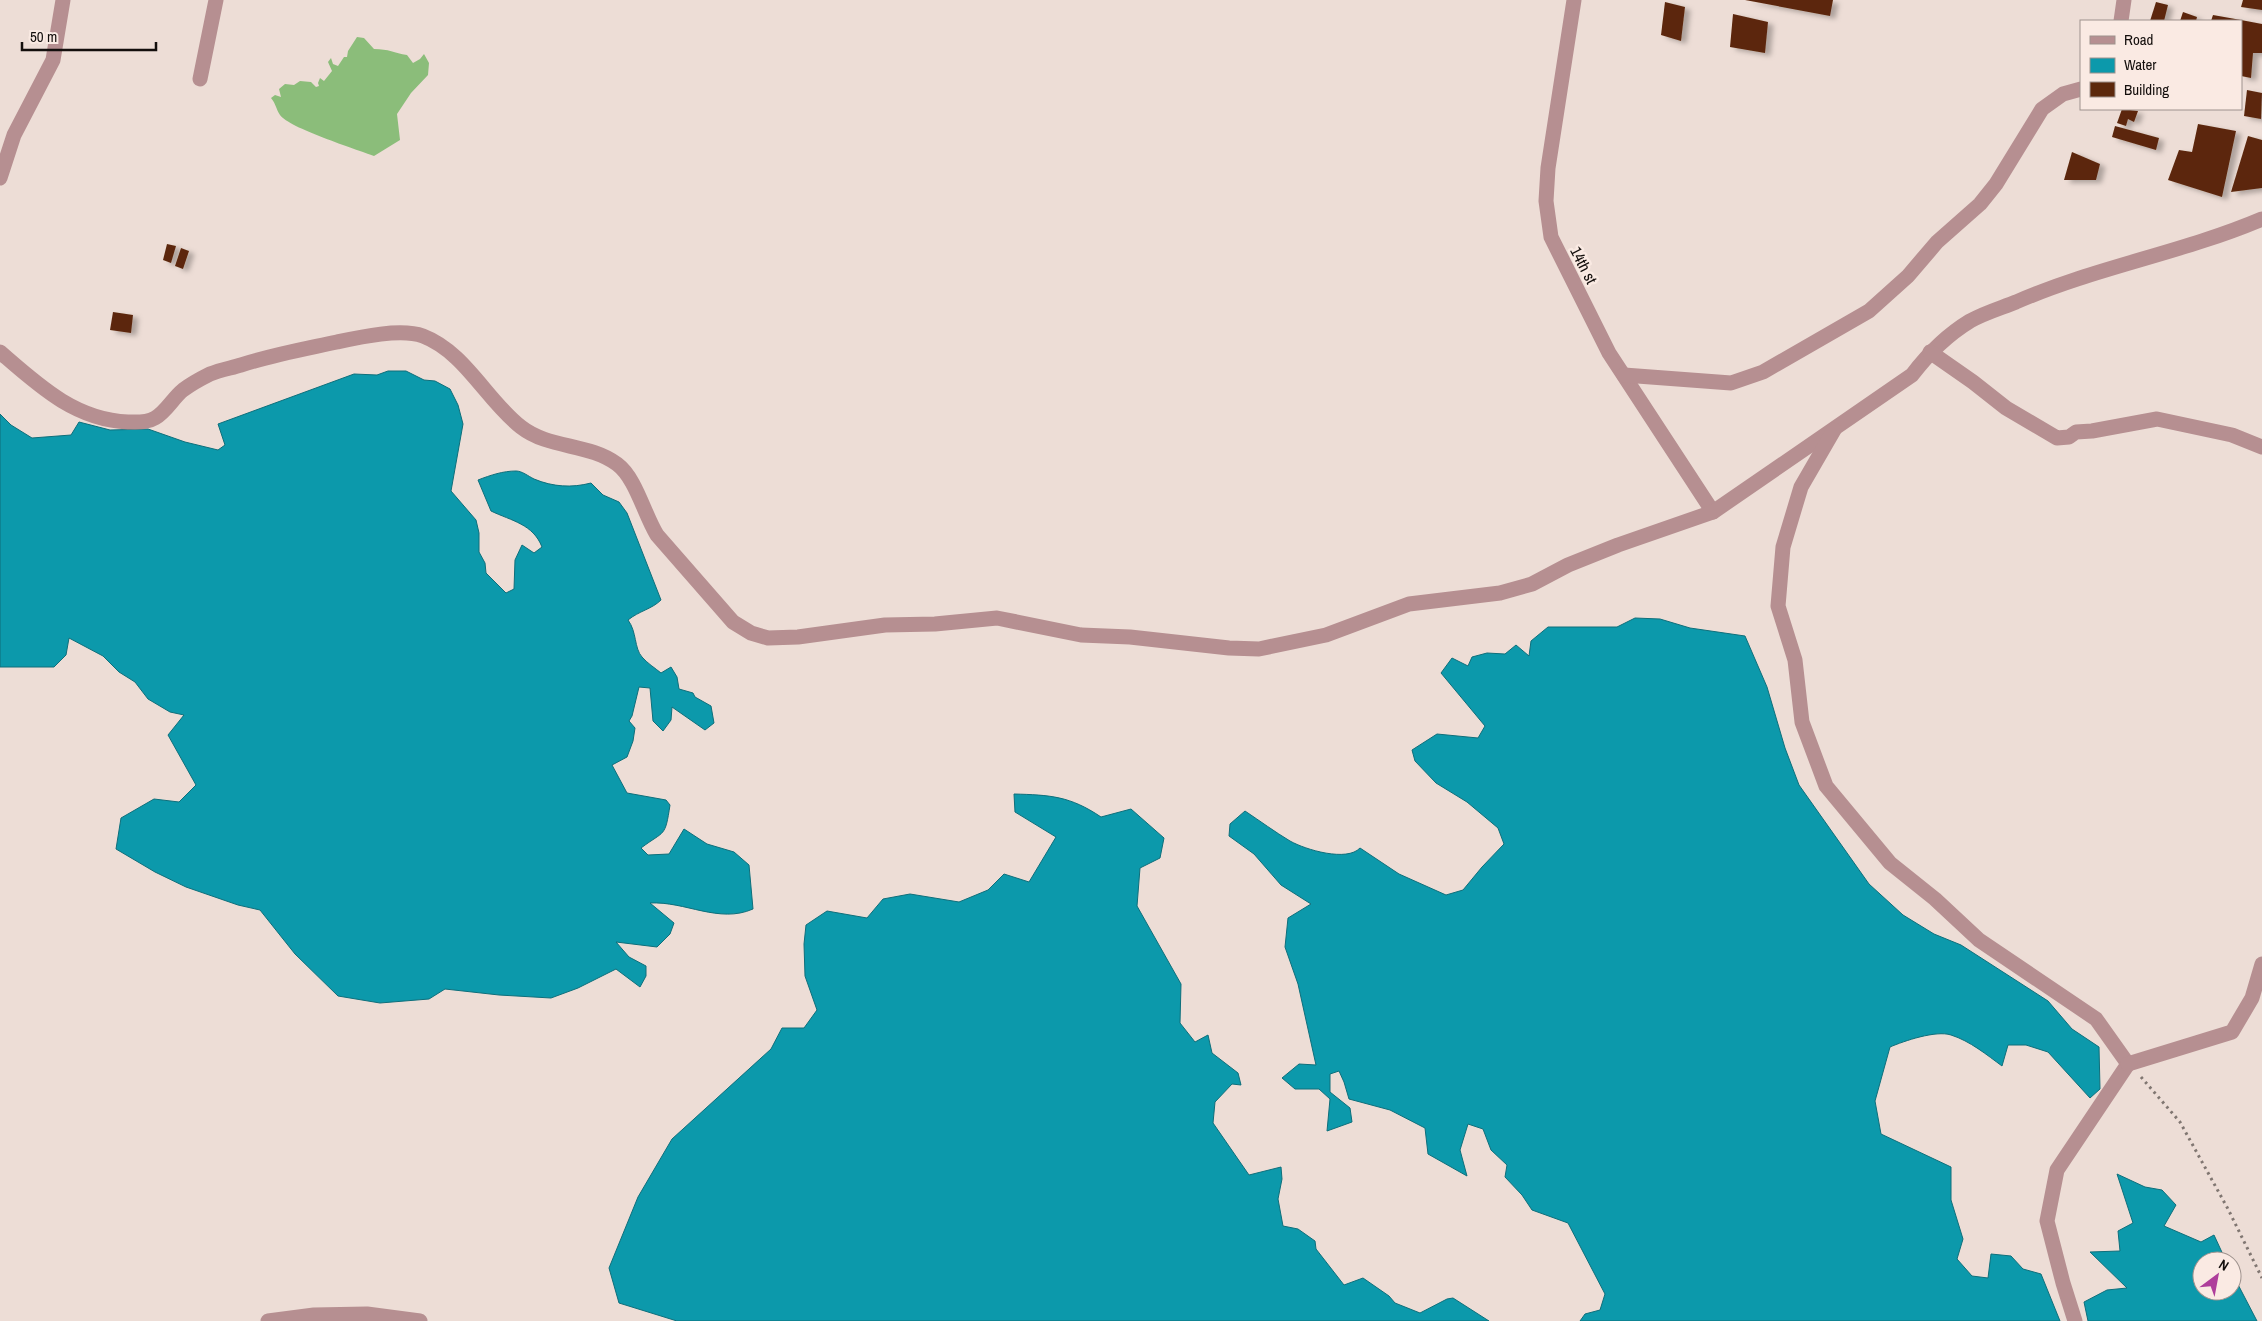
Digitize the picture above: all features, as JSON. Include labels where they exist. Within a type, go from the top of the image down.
[{"type":"street","points":[[0,178],[14,135],[53,60],[63,0]]},
{"type":"street","points":[[200,79],[216,0]]},
{"type":"street","name":"14th st","points":[[1574,0],[1548,168],[1546,201],[1551,238],[1610,352],[1713,512]]},
{"type":"street","points":[[2121,20],[2124,0]]},
{"type":"street","points":[[1624,375],[1731,383],[1762,372],[1869,311],[1908,276],[1937,242],[1980,204],[1996,184],[2042,109],[2063,94],[2080,89]]},
{"type":"street","points":[[0,352],[43,390],[85,414],[111,421],[143,422],[157,418],[184,389],[212,374],[261,359],[359,337],[400,334],[421,336],[438,344],[464,366],[521,427],[538,437],[602,455],[617,464],[629,478],[648,521],[657,535],[733,622],[752,633],[768,638],[798,638],[885,625],[935,624],[997,618],[1081,635],[1130,637],[1229,648],[1259,649],[1326,635],[1409,604],[1500,593],[1532,584],[1568,566],[1618,545],[1713,512],[1912,375],[1930,352],[1971,321],[2046,289],[2093,272],[2223,235],[2262,219]]},
{"type":"street","points":[[1930,352],[2006,408],[2057,438],[2069,437],[2076,432],[2092,431],[2157,419],[2232,435],[2262,447]]},
{"type":"street","points":[[1836,426],[1801,487],[1783,547],[1778,606],[1794,660],[1802,722],[1826,786],[1890,863],[1935,899],[1979,940],[2096,1019],[2128,1064]]},
{"type":"street","points":[[2075,1321],[2062,1283],[2047,1221],[2057,1170],[2128,1064],[2232,1032],[2252,998],[2262,964]]},
{"type":"street","points":[[268,1321],[314,1315],[367,1314],[420,1321]]},
{"type":"path","points":[[2128,1064],[2180,1122],[2228,1209],[2262,1278]]},
{"type":"green space","points":[[357,37],[364,38],[374,49],[388,50],[407,55],[413,63],[424,54],[429,63],[428,75],[411,93],[397,114],[400,140],[374,156],[296,126],[280,115],[271,98],[275,95],[281,97],[279,89],[285,84],[294,85],[300,81],[311,82],[316,87],[319,86],[320,78],[324,81],[332,71],[328,62],[331,58],[333,64],[338,66],[344,57],[347,57],[348,51]]},
{"type":"water","points":[[388,371],[406,371],[424,380],[435,381],[450,389],[458,405],[463,424],[451,491],[476,520],[479,533],[479,552],[485,563],[486,573],[506,593],[514,589],[515,560],[522,545],[534,553],[542,547],[538,539],[527,528],[491,511],[478,480],[492,475],[518,471],[541,482],[555,485],[577,486],[591,483],[603,495],[619,502],[627,513],[661,600],[654,606],[628,620],[633,630],[639,653],[661,673],[671,667],[677,677],[679,689],[693,693],[695,697],[711,706],[714,723],[705,730],[672,707],[671,720],[663,731],[653,721],[650,688],[639,687],[629,721],[635,728],[633,741],[627,757],[612,765],[627,793],[666,800],[670,805],[667,823],[663,832],[641,848],[648,855],[669,854],[684,829],[707,844],[734,852],[749,865],[753,909],[727,914],[663,903],[650,903],[674,923],[670,934],[657,947],[616,942],[629,957],[646,966],[646,976],[640,987],[616,969],[578,988],[551,998],[445,989],[429,999],[380,1003],[338,996],[295,954],[260,910],[238,905],[186,887],[155,872],[116,849],[121,818],[154,799],[179,802],[196,785],[168,735],[184,715],[170,712],[148,699],[135,682],[119,672],[103,656],[69,638],[66,655],[54,667],[0,667],[0,414],[11,425],[32,438],[71,435],[79,422],[110,430],[148,429],[185,442],[218,450],[225,445],[218,424],[354,374],[377,375]]},
{"type":"water","points":[[1635,618],[1660,619],[1690,628],[1745,636],[1767,687],[1785,748],[1799,785],[1869,884],[1903,915],[1934,934],[1961,945],[2048,1001],[2072,1029],[2099,1047],[2100,1089],[2090,1098],[2048,1052],[2026,1045],[2008,1045],[2002,1066],[1972,1045],[1951,1035],[1937,1034],[1920,1037],[1890,1047],[1875,1101],[1881,1134],[1951,1167],[1951,1200],[1963,1239],[1957,1259],[1972,1276],[1988,1278],[1991,1254],[2011,1256],[2023,1269],[2041,1274],[2060,1321],[1580,1321],[1585,1314],[1600,1310],[1605,1294],[1568,1223],[1532,1210],[1522,1195],[1505,1177],[1507,1165],[1491,1150],[1483,1129],[1468,1124],[1460,1150],[1467,1176],[1428,1154],[1425,1128],[1390,1110],[1349,1099],[1339,1071],[1330,1074],[1330,1092],[1350,1108],[1352,1122],[1327,1131],[1330,1099],[1319,1089],[1295,1089],[1282,1078],[1299,1064],[1316,1065],[1298,984],[1285,947],[1288,918],[1311,904],[1281,885],[1254,854],[1229,836],[1230,824],[1245,811],[1290,841],[1306,848],[1326,853],[1346,854],[1360,848],[1399,874],[1446,895],[1463,890],[1504,844],[1498,828],[1467,802],[1436,783],[1415,761],[1412,750],[1437,734],[1478,738],[1485,726],[1441,673],[1452,658],[1468,666],[1472,657],[1487,653],[1505,654],[1516,645],[1529,656],[1531,641],[1548,627],[1617,627]]},
{"type":"water","points":[[1014,794],[1059,798],[1079,805],[1101,817],[1131,809],[1164,838],[1160,858],[1140,868],[1137,906],[1181,984],[1180,1023],[1195,1042],[1208,1035],[1212,1053],[1238,1073],[1241,1085],[1232,1084],[1215,1102],[1213,1123],[1249,1175],[1281,1167],[1282,1179],[1278,1199],[1283,1226],[1298,1229],[1315,1241],[1316,1249],[1344,1285],[1363,1278],[1389,1296],[1395,1303],[1420,1313],[1447,1299],[1453,1298],[1489,1321],[677,1321],[619,1303],[609,1268],[638,1197],[672,1139],[771,1049],[782,1028],[804,1028],[817,1010],[805,976],[804,944],[806,925],[827,911],[867,918],[883,899],[910,894],[959,902],[988,890],[1004,874],[1029,882],[1056,837],[1015,812]]},
{"type":"water","points":[[2117,1174],[2145,1187],[2162,1190],[2176,1205],[2164,1226],[2201,1242],[2214,1235],[2221,1251],[2192,1251],[2192,1301],[2242,1301],[2242,1292],[2257,1321],[2088,1321],[2084,1302],[2107,1290],[2127,1288],[2090,1252],[2120,1251],[2118,1231],[2133,1223]]},
{"type":"building","points":[[1745,0],[1833,0],[1830,16]]},
{"type":"building","points":[[2243,0],[2262,0],[2262,10],[2241,7]]},
{"type":"building","points":[[1665,2],[1685,7],[1681,41],[1661,35]]},
{"type":"building","points":[[2156,2],[2168,5],[2164,20],[2150,20]]},
{"type":"building","points":[[2183,12],[2197,17],[2196,20],[2180,20]]},
{"type":"building","points":[[1733,14],[1768,22],[1765,53],[1730,47]]},
{"type":"building","points":[[2213,15],[2241,20],[2211,20]]},
{"type":"building","points":[[2242,20],[2262,24],[2262,53],[2253,53],[2251,78],[2242,76]]},
{"type":"building","points":[[2247,90],[2262,93],[2261,119],[2244,116]]},
{"type":"building","points":[[2122,110],[2138,111],[2134,122],[2128,119],[2126,126],[2117,123]]},
{"type":"building","points":[[2198,124],[2236,131],[2222,197],[2168,180],[2179,150],[2192,152]]},
{"type":"building","points":[[2115,126],[2159,138],[2156,150],[2112,137]]},
{"type":"building","points":[[2248,136],[2262,140],[2262,188],[2231,192]]},
{"type":"building","points":[[2072,152],[2100,164],[2096,180],[2064,180]]},
{"type":"building","points":[[167,244],[176,246],[171,263],[163,260]]},
{"type":"building","points":[[181,248],[189,251],[183,269],[175,266]]},
{"type":"building","points":[[113,312],[133,315],[131,333],[110,330]]}]
